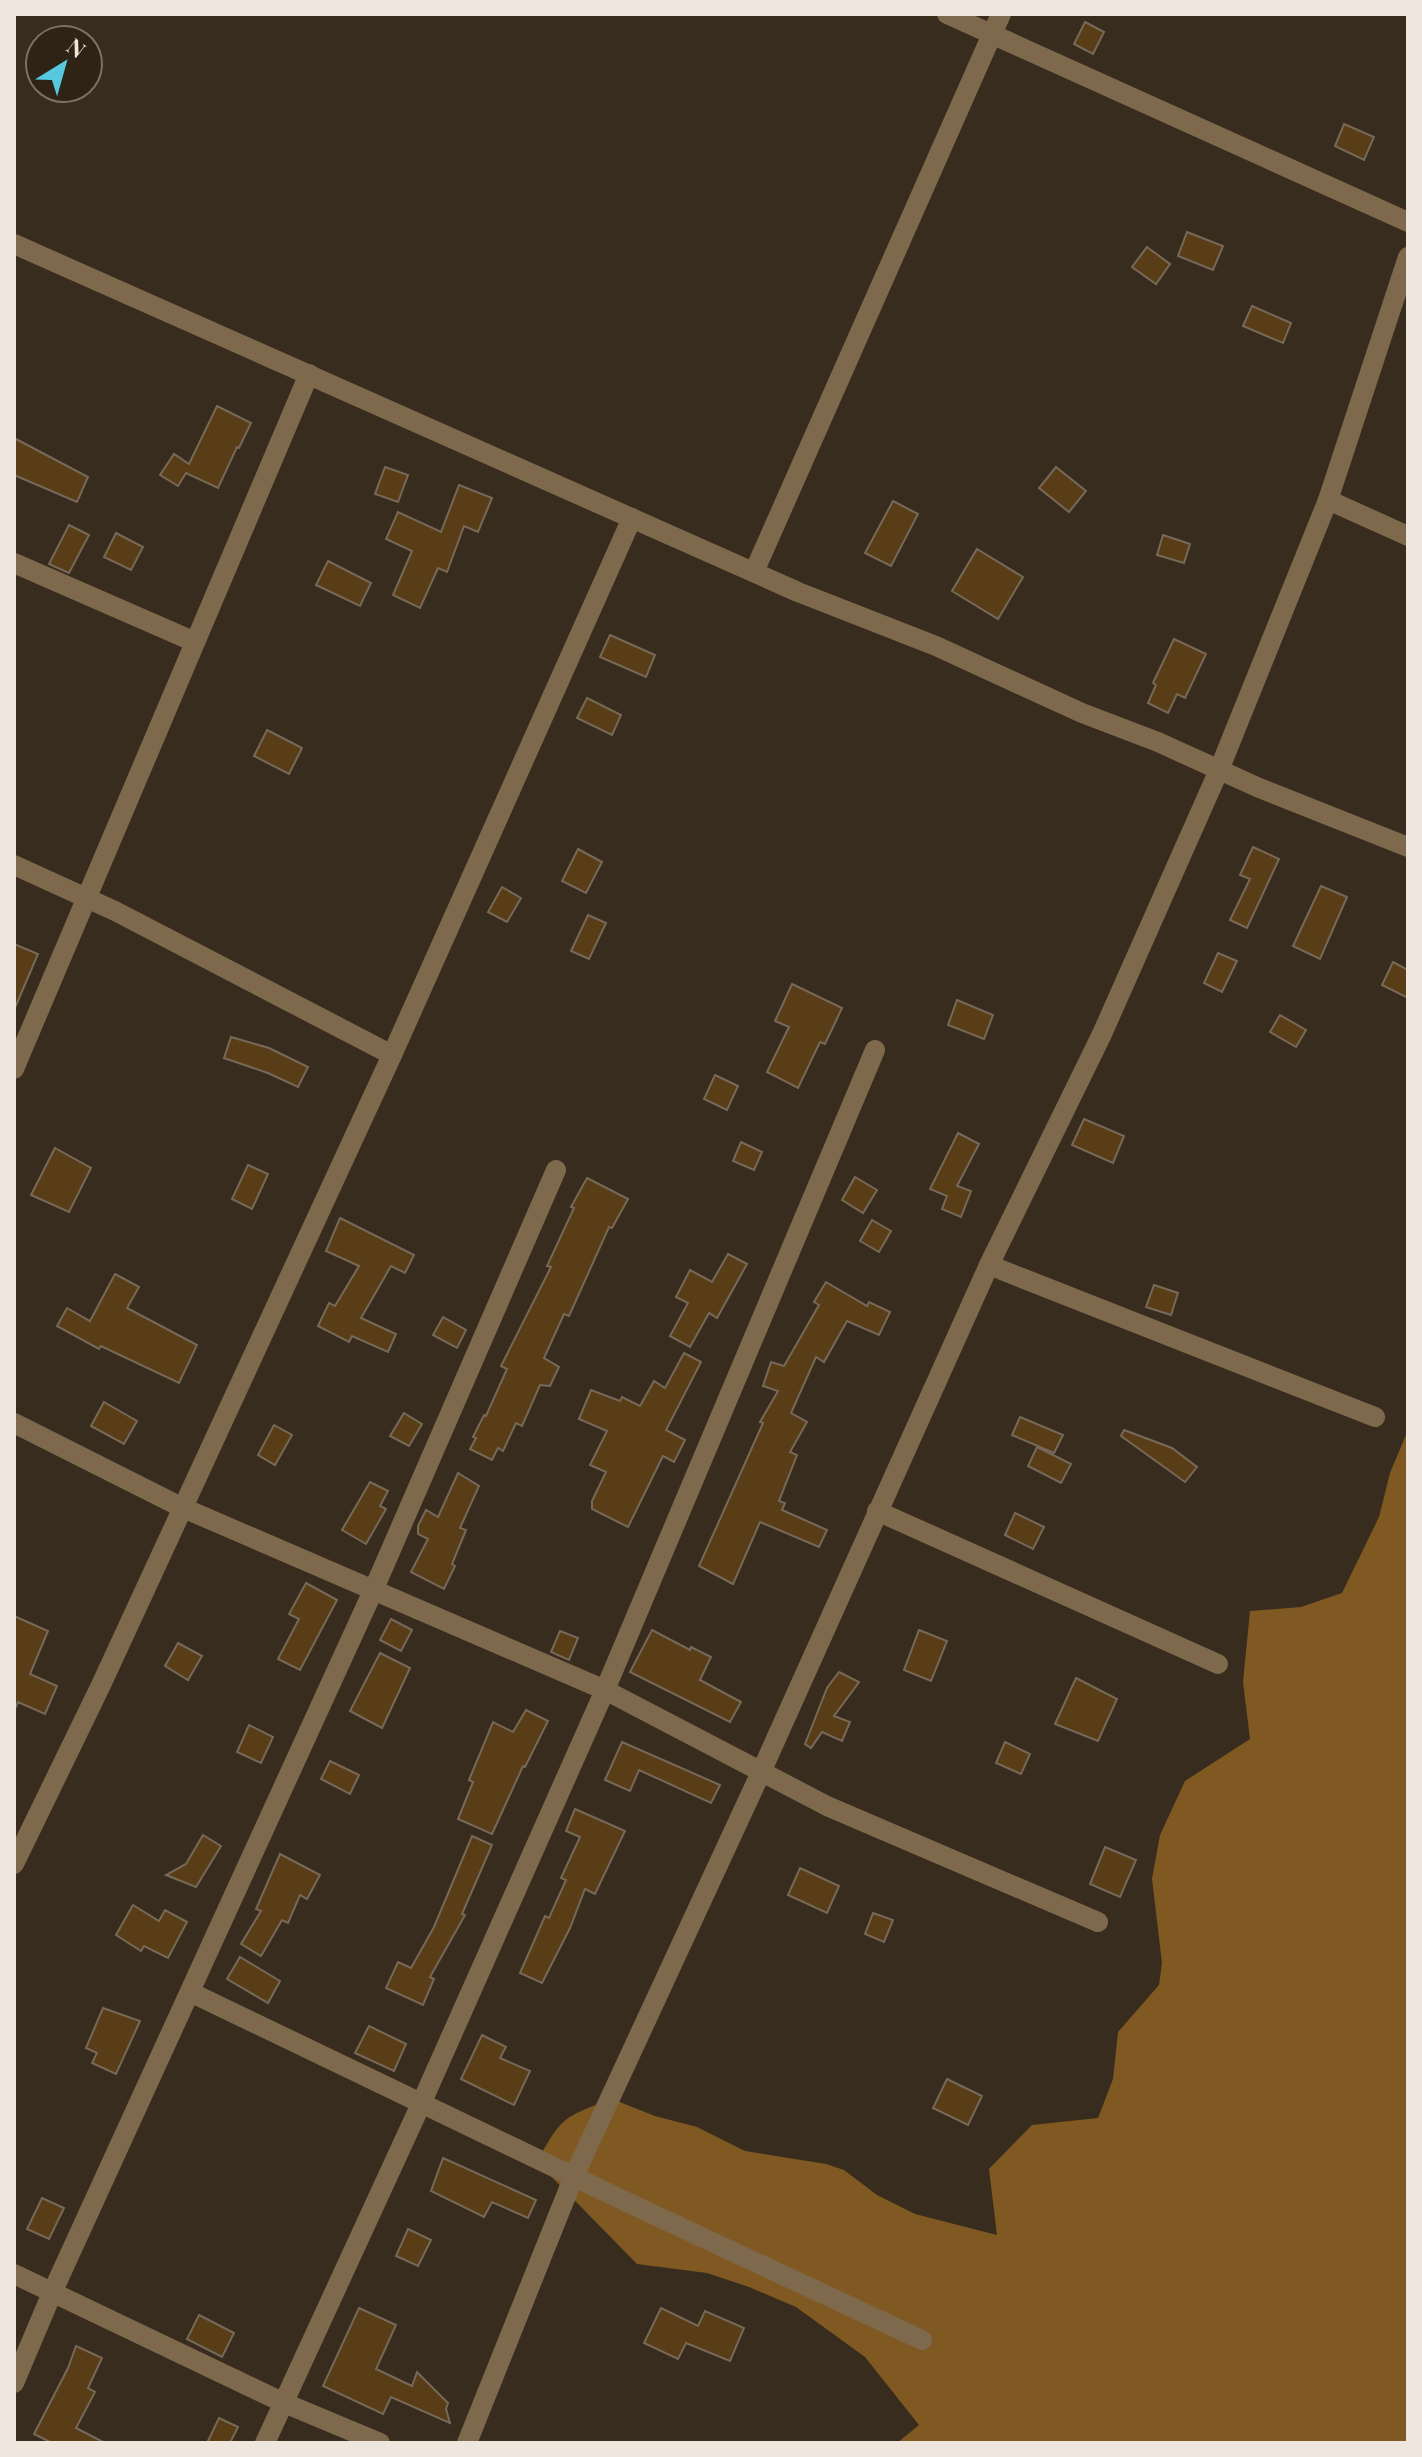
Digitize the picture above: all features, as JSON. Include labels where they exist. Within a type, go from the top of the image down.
[{"type":"street","points":[[947,14],[1408,222]]},
{"type":"street","points":[[754,572],[1001,14]]},
{"type":"street","points":[[14,244],[754,572],[936,646],[1082,713],[1158,742],[1257,787],[1408,847]]},
{"type":"street","points":[[467,2443],[574,2176],[762,1770],[989,1265],[1102,1034],[1219,770],[1328,500],[1408,257]]},
{"type":"street","points":[[14,1069],[309,374]]},
{"type":"street","points":[[1328,500],[1408,536]]},
{"type":"street","points":[[14,1864],[101,1685],[392,1055],[632,518]]},
{"type":"street","points":[[14,563],[195,642]]},
{"type":"street","points":[[14,865],[115,911],[392,1055]]},
{"type":"street","points":[[265,2443],[421,2104],[605,1690],[875,1050]]},
{"type":"street","points":[[14,2383],[52,2293],[373,1591],[556,1170]]},
{"type":"street","points":[[989,1265],[1375,1417]]},
{"type":"street","points":[[14,1423],[181,1507],[605,1690],[827,1806],[1098,1922]]},
{"type":"street","points":[[877,1511],[1218,1664]]},
{"type":"street","points":[[190,1992],[922,2340]]},
{"type":"street","points":[[14,2274],[282,2402],[380,2443]]},
{"type":"shaded area","points":[[1408,1430],[1408,2443],[897,2443],[919,2425],[865,2357],[796,2307],[749,2287],[707,2273],[637,2264],[537,2162],[566,2120],[612,2099],[655,2116],[697,2127],[745,2151],[826,2164],[844,2170],[877,2195],[915,2214],[997,2235],[989,2169],[1032,2125],[1098,2118],[1113,2079],[1118,2032],[1159,1985],[1162,1963],[1152,1879],[1160,1835],[1185,1781],[1250,1739],[1243,1682],[1250,1611],[1301,1607],[1342,1593],[1379,1517],[1390,1473]]},
{"type":"building","points":[[1085,22],[1104,32],[1093,54],[1074,44]]},
{"type":"building","points":[[1344,124],[1374,137],[1364,160],[1335,146]]},
{"type":"building","points":[[1187,232],[1223,246],[1213,270],[1178,256]]},
{"type":"building","points":[[1147,247],[1170,264],[1156,284],[1132,267]]},
{"type":"building","points":[[1252,306],[1291,323],[1283,343],[1243,326]]},
{"type":"building","points":[[217,406],[251,423],[218,488],[186,473],[178,486],[160,475],[174,454],[189,464]]},
{"type":"building","points":[[14,438],[88,477],[77,502],[14,475]]},
{"type":"building","points":[[385,467],[408,475],[398,502],[375,494]]},
{"type":"building","points":[[1056,467],[1086,491],[1069,512],[1039,488]]},
{"type":"building","points":[[459,485],[492,498],[478,532],[464,526],[447,572],[438,568],[420,608],[393,595],[412,551],[386,539],[398,512],[441,532]]},
{"type":"building","points":[[893,501],[918,514],[891,566],[865,553]]},
{"type":"building","points":[[69,525],[89,535],[69,573],[49,564]]},
{"type":"building","points":[[116,533],[143,547],[131,570],[104,557]]},
{"type":"building","points":[[1163,535],[1190,544],[1184,563],[1157,555]]},
{"type":"building","points":[[977,549],[1023,577],[998,619],[952,591]]},
{"type":"building","points":[[328,561],[371,583],[360,606],[316,585]]},
{"type":"building","points":[[610,635],[655,655],[646,677],[600,657]]},
{"type":"building","points":[[1174,639],[1206,654],[1185,698],[1177,694],[1168,713],[1148,703],[1156,685],[1153,683]]},
{"type":"building","points":[[587,698],[621,715],[612,735],[577,718]]},
{"type":"building","points":[[267,730],[302,748],[289,774],[254,756]]},
{"type":"building","points":[[1253,847],[1279,859],[1247,928],[1230,920],[1250,879],[1240,875]]},
{"type":"building","points":[[578,849],[602,862],[586,893],[562,881]]},
{"type":"building","points":[[1321,886],[1347,897],[1320,959],[1293,946]]},
{"type":"building","points":[[502,887],[521,898],[507,922],[488,912]]},
{"type":"building","points":[[588,915],[606,923],[589,959],[571,951]]},
{"type":"building","points":[[14,944],[38,954],[14,1010]]},
{"type":"building","points":[[1218,953],[1237,961],[1222,992],[1204,983]]},
{"type":"building","points":[[1393,962],[1408,970],[1408,998],[1382,985]]},
{"type":"building","points":[[792,984],[842,1008],[825,1044],[820,1042],[798,1088],[767,1072],[789,1027],[775,1021]]},
{"type":"building","points":[[957,1000],[993,1015],[984,1039],[948,1025]]},
{"type":"building","points":[[1280,1015],[1306,1030],[1296,1047],[1270,1032]]},
{"type":"building","points":[[231,1037],[269,1048],[308,1067],[298,1087],[224,1058]]},
{"type":"building","points":[[715,1075],[738,1086],[727,1110],[704,1099]]},
{"type":"building","points":[[1084,1119],[1124,1136],[1113,1163],[1072,1145]]},
{"type":"building","points":[[958,1133],[979,1144],[957,1186],[971,1191],[961,1217],[942,1209],[947,1196],[930,1189]]},
{"type":"building","points":[[741,1142],[762,1152],[754,1170],[733,1161]]},
{"type":"building","points":[[55,1148],[91,1168],[69,1212],[31,1195]]},
{"type":"building","points":[[248,1165],[268,1174],[252,1209],[232,1199]]},
{"type":"building","points":[[855,1177],[877,1190],[863,1213],[842,1200]]},
{"type":"building","points":[[587,1178],[628,1199],[612,1228],[609,1227],[569,1316],[564,1314],[544,1358],[559,1367],[550,1386],[540,1385],[522,1426],[516,1423],[503,1451],[498,1448],[492,1460],[470,1449],[476,1438],[473,1437],[507,1369],[501,1366],[551,1267],[547,1266],[574,1208],[571,1207]]},
{"type":"building","points":[[340,1218],[414,1255],[405,1273],[391,1266],[361,1318],[396,1334],[388,1352],[352,1336],[349,1342],[318,1326],[329,1303],[335,1306],[359,1266],[326,1251]]},
{"type":"building","points":[[872,1220],[891,1231],[879,1252],[860,1241]]},
{"type":"building","points":[[728,1254],[747,1264],[717,1318],[709,1313],[690,1347],[670,1336],[688,1303],[676,1297],[690,1270],[712,1282]]},
{"type":"building","points":[[115,1274],[139,1287],[127,1308],[197,1345],[179,1383],[101,1346],[99,1349],[57,1326],[67,1308],[90,1321]]},
{"type":"building","points":[[826,1282],[867,1306],[869,1302],[890,1312],[879,1335],[847,1321],[824,1362],[816,1357],[791,1413],[807,1422],[790,1452],[797,1455],[779,1501],[785,1503],[782,1510],[827,1530],[819,1547],[760,1522],[733,1584],[699,1566],[763,1423],[760,1422],[778,1391],[763,1386],[771,1362],[784,1366],[819,1305],[814,1302]]},
{"type":"building","points":[[1154,1285],[1178,1293],[1171,1315],[1146,1307]]},
{"type":"building","points":[[443,1317],[466,1330],[457,1348],[433,1335]]},
{"type":"building","points":[[684,1353],[701,1362],[666,1430],[685,1440],[674,1462],[663,1456],[628,1527],[592,1509],[592,1501],[606,1472],[590,1465],[607,1431],[579,1419],[591,1390],[620,1401],[622,1397],[640,1406],[654,1381],[665,1388]]},
{"type":"building","points":[[104,1402],[137,1421],[124,1444],[91,1426]]},
{"type":"building","points":[[404,1413],[422,1424],[409,1446],[390,1436]]},
{"type":"building","points":[[1020,1417],[1063,1435],[1054,1453],[1012,1435]]},
{"type":"building","points":[[274,1425],[292,1435],[275,1465],[258,1455]]},
{"type":"building","points":[[1124,1430],[1172,1448],[1197,1467],[1185,1482],[1121,1436]]},
{"type":"building","points":[[1037,1447],[1071,1464],[1061,1483],[1028,1466]]},
{"type":"building","points":[[458,1473],[479,1486],[460,1528],[466,1530],[444,1589],[411,1572],[428,1539],[418,1534],[418,1526],[426,1510],[438,1517]]},
{"type":"building","points":[[370,1482],[388,1491],[380,1506],[386,1509],[366,1544],[342,1530]]},
{"type":"building","points":[[1015,1513],[1044,1527],[1033,1549],[1005,1535]]},
{"type":"building","points":[[306,1583],[337,1600],[300,1670],[278,1659],[299,1619],[289,1614]]},
{"type":"building","points":[[14,1616],[48,1631],[30,1674],[57,1686],[45,1714],[18,1702],[14,1711]]},
{"type":"building","points":[[391,1619],[412,1630],[401,1651],[380,1640]]},
{"type":"building","points":[[652,1630],[711,1657],[700,1680],[741,1702],[730,1722],[630,1672]]},
{"type":"building","points":[[919,1630],[947,1641],[931,1681],[904,1670]]},
{"type":"building","points":[[560,1631],[578,1638],[569,1660],[551,1652]]},
{"type":"building","points":[[178,1643],[202,1656],[188,1680],[165,1666]]},
{"type":"building","points":[[380,1653],[410,1668],[382,1728],[350,1711]]},
{"type":"building","points":[[839,1672],[859,1682],[834,1716],[850,1722],[842,1741],[822,1732],[811,1748],[805,1744],[827,1688]]},
{"type":"building","points":[[1076,1678],[1117,1699],[1098,1741],[1055,1724]]},
{"type":"building","points":[[526,1710],[548,1721],[523,1766],[492,1834],[458,1819],[473,1782],[469,1780],[493,1722],[513,1732]]},
{"type":"building","points":[[249,1725],[273,1737],[261,1763],[237,1752]]},
{"type":"building","points":[[622,1742],[720,1785],[711,1803],[639,1770],[630,1791],[605,1780]]},
{"type":"building","points":[[1005,1742],[1030,1754],[1021,1774],[996,1763]]},
{"type":"building","points":[[330,1761],[359,1775],[350,1794],[321,1779]]},
{"type":"building","points":[[575,1809],[625,1831],[595,1894],[585,1889],[570,1928],[542,1983],[520,1973],[545,1916],[549,1918],[566,1880],[561,1878],[580,1837],[566,1831]]},
{"type":"building","points":[[203,1835],[221,1846],[196,1887],[166,1875],[186,1864]]},
{"type":"building","points":[[472,1836],[492,1845],[462,1914],[465,1915],[430,1977],[434,1979],[423,2005],[386,1988],[398,1962],[411,1968],[434,1927]]},
{"type":"building","points":[[1105,1847],[1136,1860],[1120,1897],[1090,1884]]},
{"type":"building","points":[[280,1854],[320,1875],[307,1899],[300,1895],[288,1923],[282,1920],[261,1956],[241,1944],[261,1911],[256,1909]]},
{"type":"building","points":[[800,1868],[839,1886],[827,1913],[788,1895]]},
{"type":"building","points":[[133,1905],[159,1921],[165,1910],[187,1922],[168,1958],[144,1946],[141,1951],[116,1935]]},
{"type":"building","points":[[873,1913],[893,1920],[884,1942],[865,1934]]},
{"type":"building","points":[[240,1957],[280,1981],[268,2003],[227,1979]]},
{"type":"building","points":[[103,2008],[140,2021],[116,2074],[92,2063],[97,2053],[86,2048]]},
{"type":"building","points":[[369,2026],[406,2044],[394,2071],[355,2053]]},
{"type":"building","points":[[482,2035],[506,2047],[500,2058],[530,2071],[514,2105],[461,2079]]},
{"type":"building","points":[[947,2079],[982,2096],[968,2125],[933,2108]]},
{"type":"building","points":[[443,2158],[536,2200],[528,2218],[492,2202],[484,2217],[431,2191]]},
{"type":"building","points":[[42,2198],[64,2208],[49,2239],[27,2229]]},
{"type":"building","points":[[408,2229],[431,2240],[418,2266],[396,2256]]},
{"type":"building","points":[[359,2308],[396,2325],[376,2369],[412,2386],[417,2372],[448,2403],[446,2409],[450,2423],[391,2397],[383,2414],[323,2386]]},
{"type":"building","points":[[661,2308],[698,2326],[705,2311],[744,2328],[730,2361],[686,2343],[678,2359],[644,2343]]},
{"type":"building","points":[[199,2315],[234,2333],[222,2357],[187,2339]]},
{"type":"building","points":[[76,2346],[102,2358],[88,2388],[95,2392],[76,2428],[105,2443],[52,2443],[34,2434]]},
{"type":"building","points":[[219,2418],[238,2427],[230,2443],[207,2443]]}]
